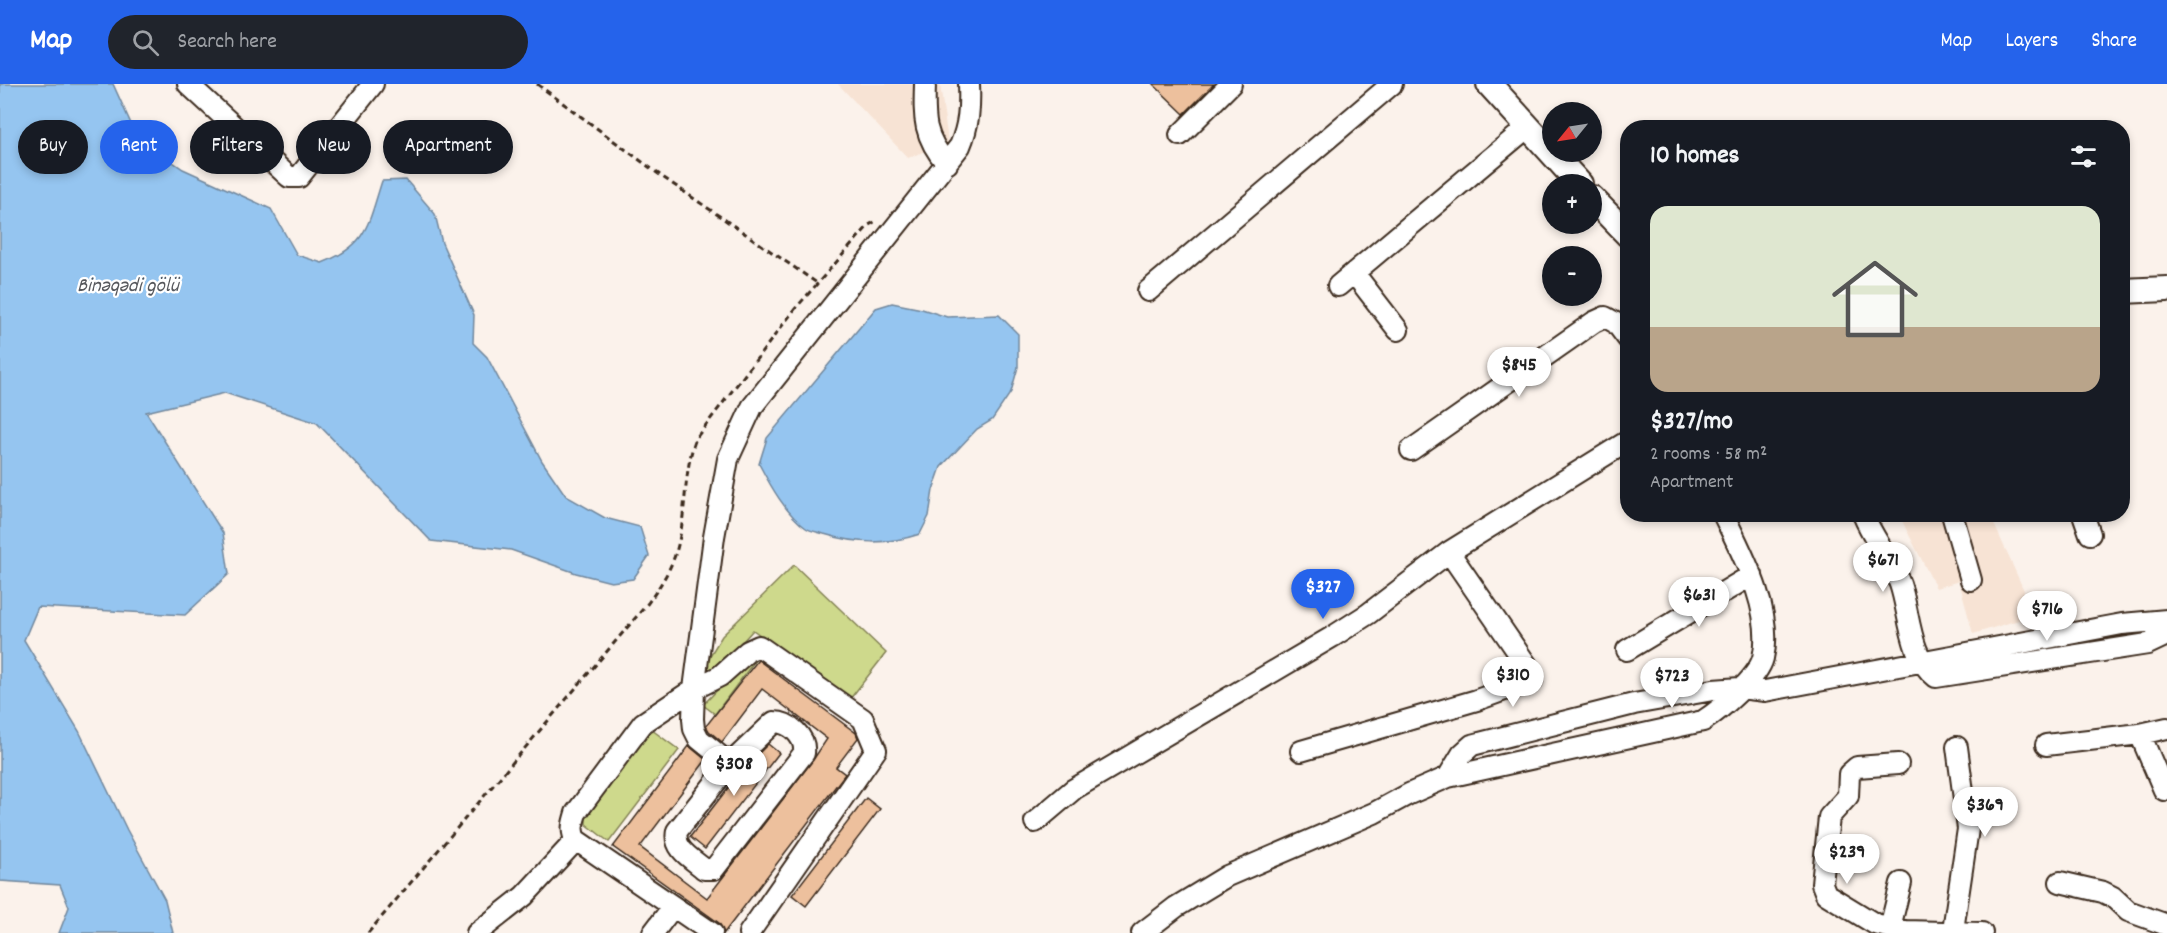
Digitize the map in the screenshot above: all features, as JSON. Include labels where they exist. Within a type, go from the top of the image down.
[{"type":"main road","points":[[1489,84],[1571,174]]},
{"type":"main road","points":[[1602,208],[1620,227]]},
{"type":"main road","points":[[2130,291],[2167,289]]},
{"type":"street","points":[[188,84],[289,177],[299,177],[373,84]]},
{"type":"street","points":[[925,84],[924,117],[928,138],[946,164]]},
{"type":"street","points":[[730,764],[699,739],[694,729],[694,689],[714,537],[728,459],[752,407],[960,146],[970,117],[969,84]]},
{"type":"street","points":[[1180,135],[1231,84]]},
{"type":"street","points":[[1148,291],[1392,84]]},
{"type":"street","points":[[1338,286],[1528,127]]},
{"type":"street","points":[[1354,273],[1398,330]]},
{"type":"street","points":[[1411,450],[1594,322],[1605,317],[1616,323],[1620,328]]},
{"type":"street","points":[[1035,822],[1074,789],[1359,619],[1449,552],[1620,446]]},
{"type":"street","points":[[1142,933],[1176,907],[1227,876],[1374,813],[1448,777],[1703,721],[1716,712],[1763,660],[1765,633],[1752,575],[1727,522]]},
{"type":"street","points":[[1867,522],[1900,584],[1923,662],[1930,673],[1941,678],[2148,644],[2167,635]]},
{"type":"street","points":[[1954,522],[1971,580]]},
{"type":"street","points":[[2086,522],[2090,534]]},
{"type":"street","points":[[1301,751],[1477,700],[1532,680],[1532,674],[1449,552]]},
{"type":"street","points":[[1627,650],[1752,575]]},
{"type":"street","points":[[1448,777],[1462,754],[1472,745],[1634,704],[1713,690],[1740,688],[1765,692],[2122,624],[2167,620]]},
{"type":"street","points":[[712,933],[672,908],[576,840],[572,834],[576,813],[637,729],[652,716],[694,689],[720,676],[748,651],[759,646],[863,719],[876,750],[749,933]]},
{"type":"street","points":[[774,722],[782,722],[801,737],[805,745],[804,753],[721,860],[714,868],[704,869],[678,847],[675,839],[677,831],[730,764],[774,722]]},
{"type":"street","points":[[2046,745],[2140,734],[2167,728]]},
{"type":"street","points":[[2140,734],[2164,790]]},
{"type":"street","points":[[1953,930],[1968,829],[1957,747]]},
{"type":"street","points":[[1898,764],[1857,767],[1851,770],[1848,796],[1829,817],[1822,884],[1826,894],[1875,924],[1890,928],[1905,931],[1953,930],[1982,933]]},
{"type":"street","points":[[477,933],[524,896],[576,840]]},
{"type":"street","points":[[2060,882],[2103,892],[2113,897],[2128,911],[2167,925]]},
{"type":"street","points":[[1890,928],[1901,883]]},
{"type":"street","points":[[653,933],[672,908]]},
{"type":"path","points":[[537,84],[664,178],[818,284]]},
{"type":"path","points":[[368,933],[648,603],[664,581],[678,545],[690,453],[696,438],[818,284],[869,225],[880,219],[903,217]]},
{"type":"shaded area","points":[[838,84],[940,84],[948,142],[908,158]]},
{"type":"shaded area","points":[[1903,522],[1993,522],[2035,615],[1973,634],[1959,581],[1936,588]]},
{"type":"green space","points":[[794,565],[886,653],[850,699],[753,630],[716,671],[707,674],[706,662],[722,636]]},
{"type":"green space","points":[[757,658],[715,714],[703,705],[746,660]]},
{"type":"green space","points":[[648,727],[679,750],[609,842],[586,824],[586,810]]},
{"type":"water","name":"Binəqədi gölü","points":[[0,84],[113,84],[129,120],[100,120],[100,174],[178,174],[178,166],[190,174],[271,209],[297,255],[322,263],[349,249],[358,240],[369,221],[382,181],[406,180],[435,214],[442,243],[474,315],[473,343],[487,357],[542,461],[566,496],[605,518],[640,527],[649,556],[633,579],[611,582],[576,573],[511,550],[431,541],[317,423],[225,393],[146,412],[223,533],[229,574],[185,615],[38,607],[24,640],[79,731],[127,830],[165,900],[173,933],[59,933],[69,907],[60,885],[0,881]]},
{"type":"water","points":[[892,303],[947,317],[999,315],[1018,334],[1018,367],[1011,392],[992,420],[977,429],[941,467],[933,490],[929,516],[920,534],[896,540],[872,542],[848,540],[810,530],[785,507],[759,464],[767,438],[876,308]]},
{"type":"building","points":[[1153,84],[1214,84],[1184,114]]},
{"type":"building","points":[[758,660],[856,733],[858,738],[836,767],[845,774],[724,933],[719,923],[613,847],[689,746],[706,760],[640,847],[707,898],[827,739],[762,689],[722,742],[709,731],[706,726]]},
{"type":"building","points":[[768,744],[779,753],[705,849],[690,837],[741,771]]},
{"type":"building","points":[[866,798],[880,809],[806,906],[792,895]]}]
